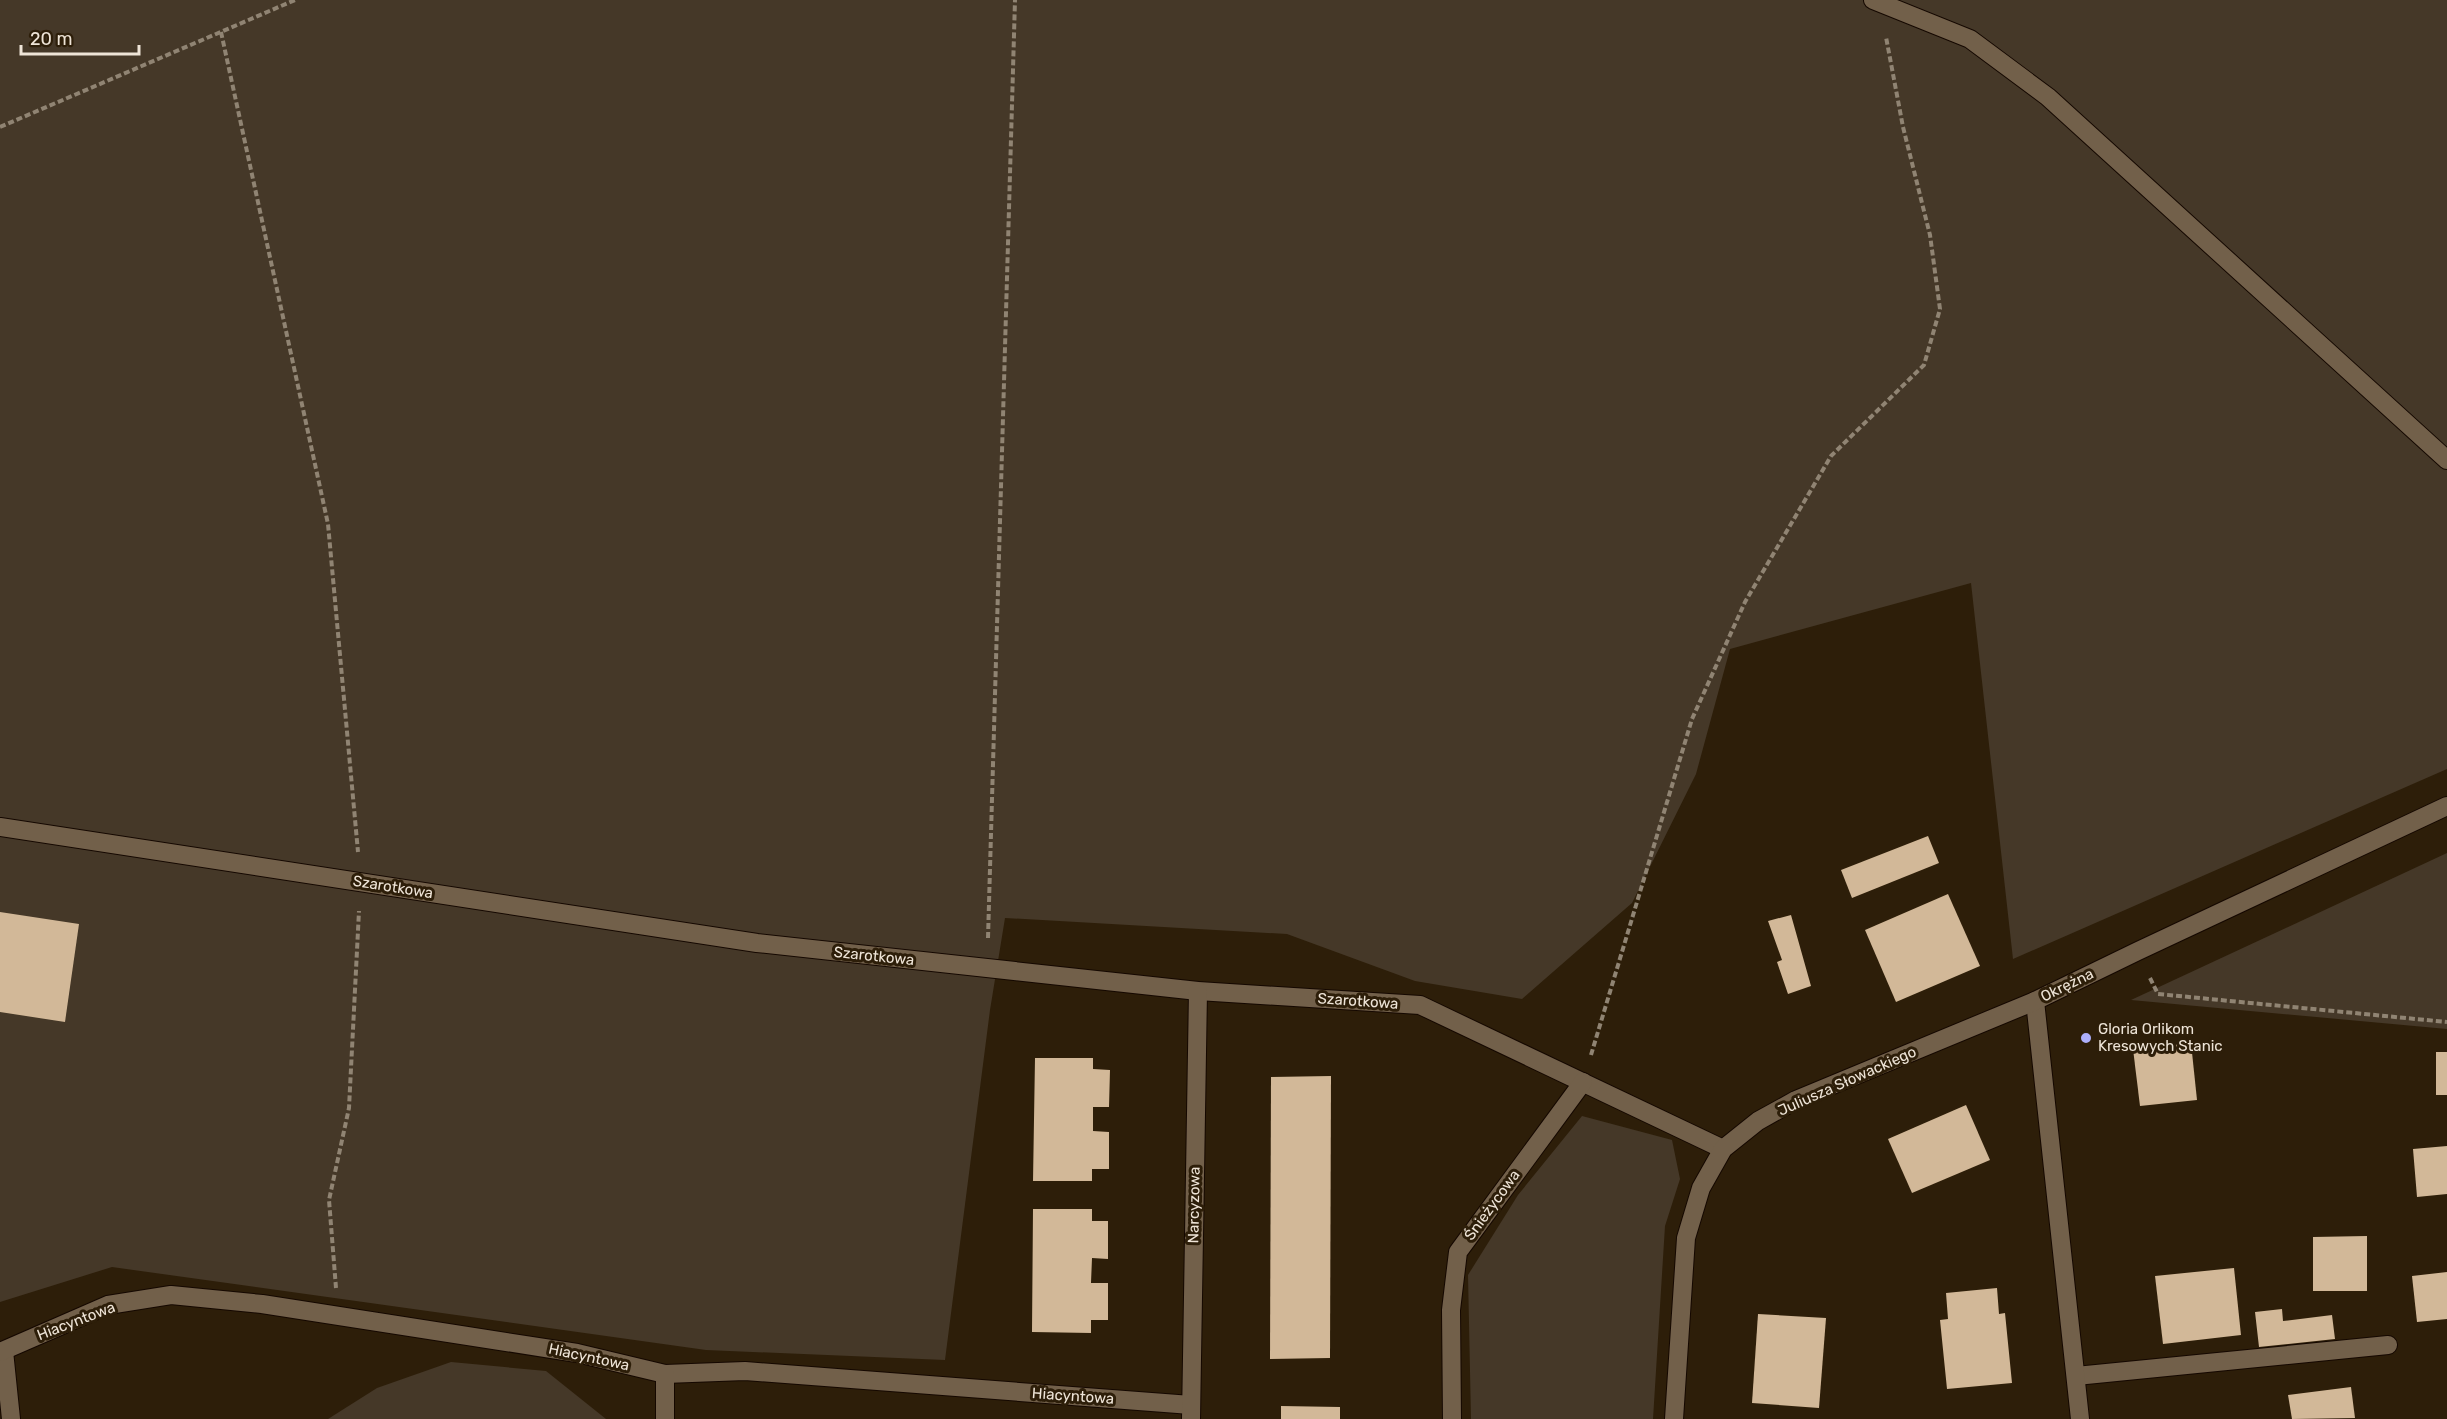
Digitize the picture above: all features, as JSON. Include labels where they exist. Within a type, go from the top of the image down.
[{"type":"street","points":[[1876,1],[1970,39],[2048,97],[2447,460]]},
{"type":"street","name":"Okrężna","points":[[2080,1419],[2035,1001],[2447,806]]},
{"type":"street","name":"Szarotkowa","points":[[0,827],[757,943],[1198,991],[1420,1005],[1723,1149]]},
{"type":"street","name":"Narcyzowa","points":[[1191,1412],[1198,991]]},
{"type":"street","name":"Juliusza Słowackiego","points":[[1674,1419],[1686,1238],[1701,1188],[1723,1149],[1758,1121],[1796,1100],[2035,1001]]},
{"type":"street","name":"Śnieżycowa","points":[[1452,1419],[1451,1310],[1458,1252],[1583,1082]]},
{"type":"street","name":"Hiacyntowa","points":[[2,1351],[108,1305],[171,1295],[262,1304],[577,1353],[665,1374],[745,1371],[1191,1412]]},
{"type":"street","points":[[2076,1376],[2388,1345]]},
{"type":"street","points":[[2,1351],[11,1419]]},
{"type":"street","points":[[664,1419],[665,1374]]},
{"type":"path","points":[[0,127],[296,0]]},
{"type":"path","points":[[987,968],[1015,0]]},
{"type":"path","points":[[1583,1082],[1692,719],[1745,602],[1831,456],[1924,365],[1940,309],[1930,235],[1903,127],[1876,1]]},
{"type":"path","points":[[221,32],[328,524],[361,882],[349,1108],[329,1200],[339,1316]]},
{"type":"path","points":[[2138,951],[2158,994],[2447,1022]]},
{"type":"shaded area","points":[[0,0],[2447,0],[2447,769],[2013,959],[1971,583],[1730,649],[1696,774],[1632,903],[1522,999],[1415,981],[1287,934],[1005,918],[990,1010],[945,1360],[706,1350],[112,1267],[0,1302]]},
{"type":"shaded area","points":[[2447,853],[2447,1029],[2131,1000]]},
{"type":"shaded area","points":[[1582,1116],[1672,1140],[1680,1179],[1665,1226],[1653,1419],[1471,1419],[1468,1275],[1518,1195]]},
{"type":"shaded area","points":[[451,1362],[546,1371],[606,1419],[328,1419],[377,1388]]},
{"type":"building","points":[[1928,836],[1939,863],[1852,898],[1841,870]]},
{"type":"building","points":[[1948,894],[1980,966],[1896,1002],[1865,930]]},
{"type":"building","points":[[0,912],[79,924],[65,1022],[0,1012]]},
{"type":"building","points":[[1791,915],[1811,986],[1788,994],[1777,962],[1782,960],[1768,921]]},
{"type":"building","points":[[2191,1043],[2197,1100],[2140,1106],[2133,1049]]},
{"type":"building","points":[[2436,1052],[2447,1052],[2447,1095],[2436,1095]]},
{"type":"building","points":[[1035,1058],[1093,1058],[1093,1069],[1110,1070],[1109,1107],[1093,1107],[1093,1131],[1109,1132],[1109,1169],[1092,1169],[1092,1181],[1033,1181]]},
{"type":"building","points":[[1331,1076],[1330,1358],[1270,1359],[1271,1077]]},
{"type":"building","points":[[1966,1105],[1990,1160],[1912,1193],[1888,1139]]},
{"type":"building","points":[[2447,1146],[2447,1194],[2417,1197],[2413,1149]]},
{"type":"building","points":[[1033,1209],[1092,1209],[1092,1221],[1108,1221],[1108,1259],[1092,1258],[1091,1283],[1108,1283],[1108,1320],[1091,1320],[1091,1333],[1032,1332]]},
{"type":"building","points":[[2367,1236],[2367,1291],[2313,1291],[2313,1237]]},
{"type":"building","points":[[2234,1268],[2241,1335],[2163,1344],[2155,1276]]},
{"type":"building","points":[[2447,1272],[2447,1319],[2417,1322],[2412,1276]]},
{"type":"building","points":[[1997,1288],[1999,1314],[2005,1313],[2012,1383],[1947,1389],[1940,1320],[1948,1319],[1946,1293]]},
{"type":"building","points":[[2282,1309],[2283,1321],[2332,1315],[2335,1339],[2259,1347],[2255,1312]]},
{"type":"building","points":[[1758,1314],[1826,1318],[1819,1408],[1752,1403]]},
{"type":"building","points":[[2351,1387],[2355,1418],[2292,1419],[2288,1395]]},
{"type":"building","points":[[1281,1406],[1340,1407],[1340,1419],[1281,1419]]},
{"type":"place","name":"Gloria Orlikom Kresowych Stanic","points":[[2086,1038]]}]
